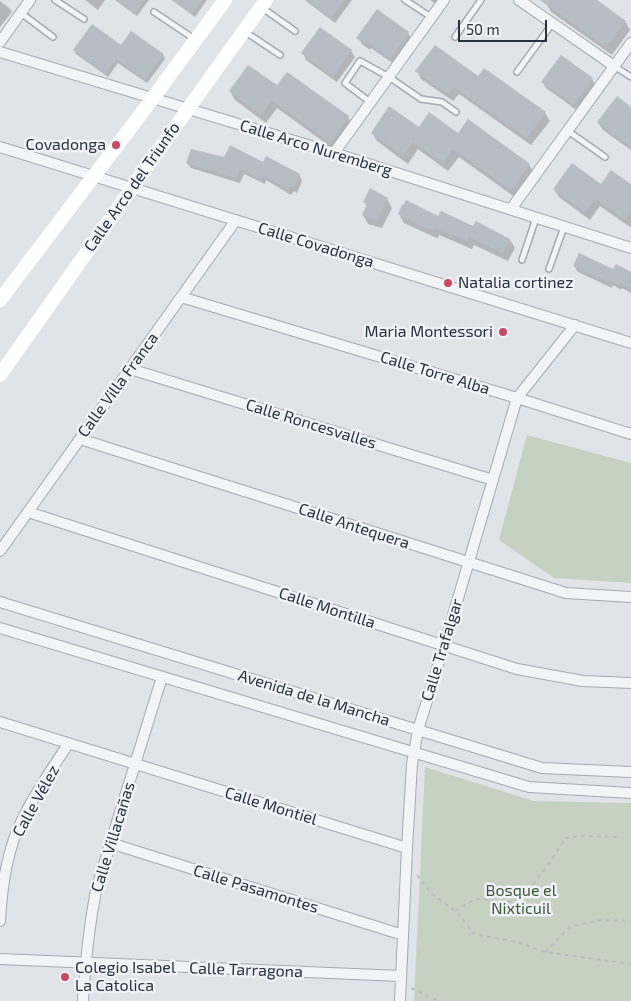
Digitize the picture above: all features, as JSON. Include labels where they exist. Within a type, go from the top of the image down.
[{"type":"street","points":[[0,42],[30,0]]},
{"type":"street","name":"Calle Arco del Triunfo","points":[[0,300],[225,0]]},
{"type":"street","points":[[334,153],[444,0]]},
{"type":"street","points":[[523,1],[614,66]]},
{"type":"street","name":"Calle Arco del Triunfo","points":[[2,367],[264,3]]},
{"type":"street","points":[[511,209],[631,43]]},
{"type":"street","name":"Calle Arco Nuremberg","points":[[0,52],[334,153],[631,248]]},
{"type":"street","name":"Calle Covadonga","points":[[0,148],[631,343]]},
{"type":"street","name":"Calle Villa Franca","points":[[0,550],[236,220]]},
{"type":"street","name":"Calle Torre Alba","points":[[181,297],[631,434]]},
{"type":"street","name":"Calle Trafalgar","points":[[400,1001],[406,860],[414,752],[418,730],[517,398],[575,325]]},
{"type":"street","name":"Calle Roncesvalles","points":[[130,369],[493,480]]},
{"type":"street","name":"Calle Antequera","points":[[80,439],[566,593],[631,597]]},
{"type":"street","name":"Calle Montilla","points":[[28,512],[517,669],[582,681],[631,683]]},
{"type":"street","name":"Avenida de la Mancha","points":[[0,602],[542,768],[631,772]]},
{"type":"street","name":"Avenida de la Mancha","points":[[0,628],[529,787],[631,793]]},
{"type":"street","name":"Calle Villacañas","points":[[83,1001],[85,963],[96,890],[162,677]]},
{"type":"street","name":"Calle Montiel","points":[[0,722],[407,848]]},
{"type":"street","name":"Calle Vélez","points":[[0,921],[6,869],[12,844],[23,817],[69,744]]},
{"type":"street","name":"Calle Pasamontes","points":[[110,843],[403,935]]},
{"type":"street","name":"Calle Tarragona","points":[[0,959],[402,976]]},
{"type":"lane","points":[[56,0],[84,19]]},
{"type":"lane","points":[[406,0],[432,17]]},
{"type":"lane","points":[[455,37],[481,0]]},
{"type":"lane","points":[[264,3],[294,31]]},
{"type":"lane","points":[[154,12],[196,40]]},
{"type":"lane","points":[[21,13],[53,37]]},
{"type":"lane","points":[[517,72],[552,23]]},
{"type":"lane","points":[[244,30],[280,55]]},
{"type":"lane","points":[[371,102],[345,83],[360,61],[389,77],[421,99],[442,102],[456,112]]},
{"type":"lane","points":[[614,66],[631,77]]},
{"type":"lane","points":[[568,131],[605,157]]},
{"type":"lane","points":[[522,260],[536,217]]},
{"type":"lane","points":[[549,269],[564,226]]},
{"type":"path","points":[[455,911],[466,904],[480,899],[500,902],[514,901],[524,894],[553,858],[565,838],[581,836],[620,837]]},
{"type":"path","points":[[406,860],[431,893],[455,911],[474,934],[517,942],[545,952],[631,964]]},
{"type":"path","points":[[545,952],[571,926],[602,920],[631,922]]},
{"type":"path","points":[[406,987],[438,1001]]},
{"type":"green space","points":[[527,435],[631,463],[631,583],[554,578],[499,540]]},
{"type":"green space","name":"Bosque el Nixticuil","points":[[425,767],[534,801],[631,803],[631,1001],[414,1001]]},
{"type":"building","points":[[117,0],[144,0],[135,13]]},
{"type":"building","points":[[174,0],[202,0],[192,14]]},
{"type":"building","points":[[308,0],[344,0],[331,18]]},
{"type":"building","points":[[540,0],[597,0],[626,21],[606,47]]},
{"type":"building","points":[[377,9],[409,32],[390,59],[367,42],[366,44],[356,38]]},
{"type":"building","points":[[92,24],[121,45],[131,31],[164,54],[145,80],[116,59],[105,74],[73,50]]},
{"type":"building","points":[[320,27],[352,50],[333,77],[301,53]]},
{"type":"building","points":[[435,45],[478,76],[484,68],[546,112],[527,138],[454,87],[448,94],[415,71]]},
{"type":"building","points":[[561,55],[593,78],[574,105],[541,82]]},
{"type":"building","points":[[248,65],[277,85],[287,72],[349,116],[330,143],[272,100],[261,115],[229,91]]},
{"type":"building","points":[[617,96],[631,107],[631,147],[597,122]]},
{"type":"building","points":[[389,106],[419,127],[429,112],[458,133],[468,119],[530,164],[511,190],[453,149],[443,163],[413,142],[403,156],[371,133]]},
{"type":"building","points":[[230,145],[263,162],[266,156],[300,174],[294,187],[290,186],[288,190],[263,175],[261,179],[241,169],[236,178],[186,163],[191,149],[224,157]]},
{"type":"building","points":[[572,163],[601,184],[611,170],[631,184],[631,211],[625,220],[595,199],[585,213],[553,189]]},
{"type":"building","points":[[370,188],[388,198],[377,220],[362,215],[367,204],[363,202]]},
{"type":"building","points":[[406,200],[438,216],[441,211],[473,226],[476,221],[510,239],[503,253],[469,237],[468,241],[434,227],[433,230],[427,229],[398,214]]},
{"type":"building","points":[[579,253],[613,269],[616,264],[631,272],[631,289],[609,280],[608,282],[573,266]]},
{"type":"place","name":"Covadonga","points":[[116,145]]},
{"type":"place","name":"Natalia cortinez","points":[[448,283]]},
{"type":"place","name":"Maria Montessori","points":[[503,332]]},
{"type":"place","name":"Colegio Isabel La Catolica","points":[[65,977]]}]
